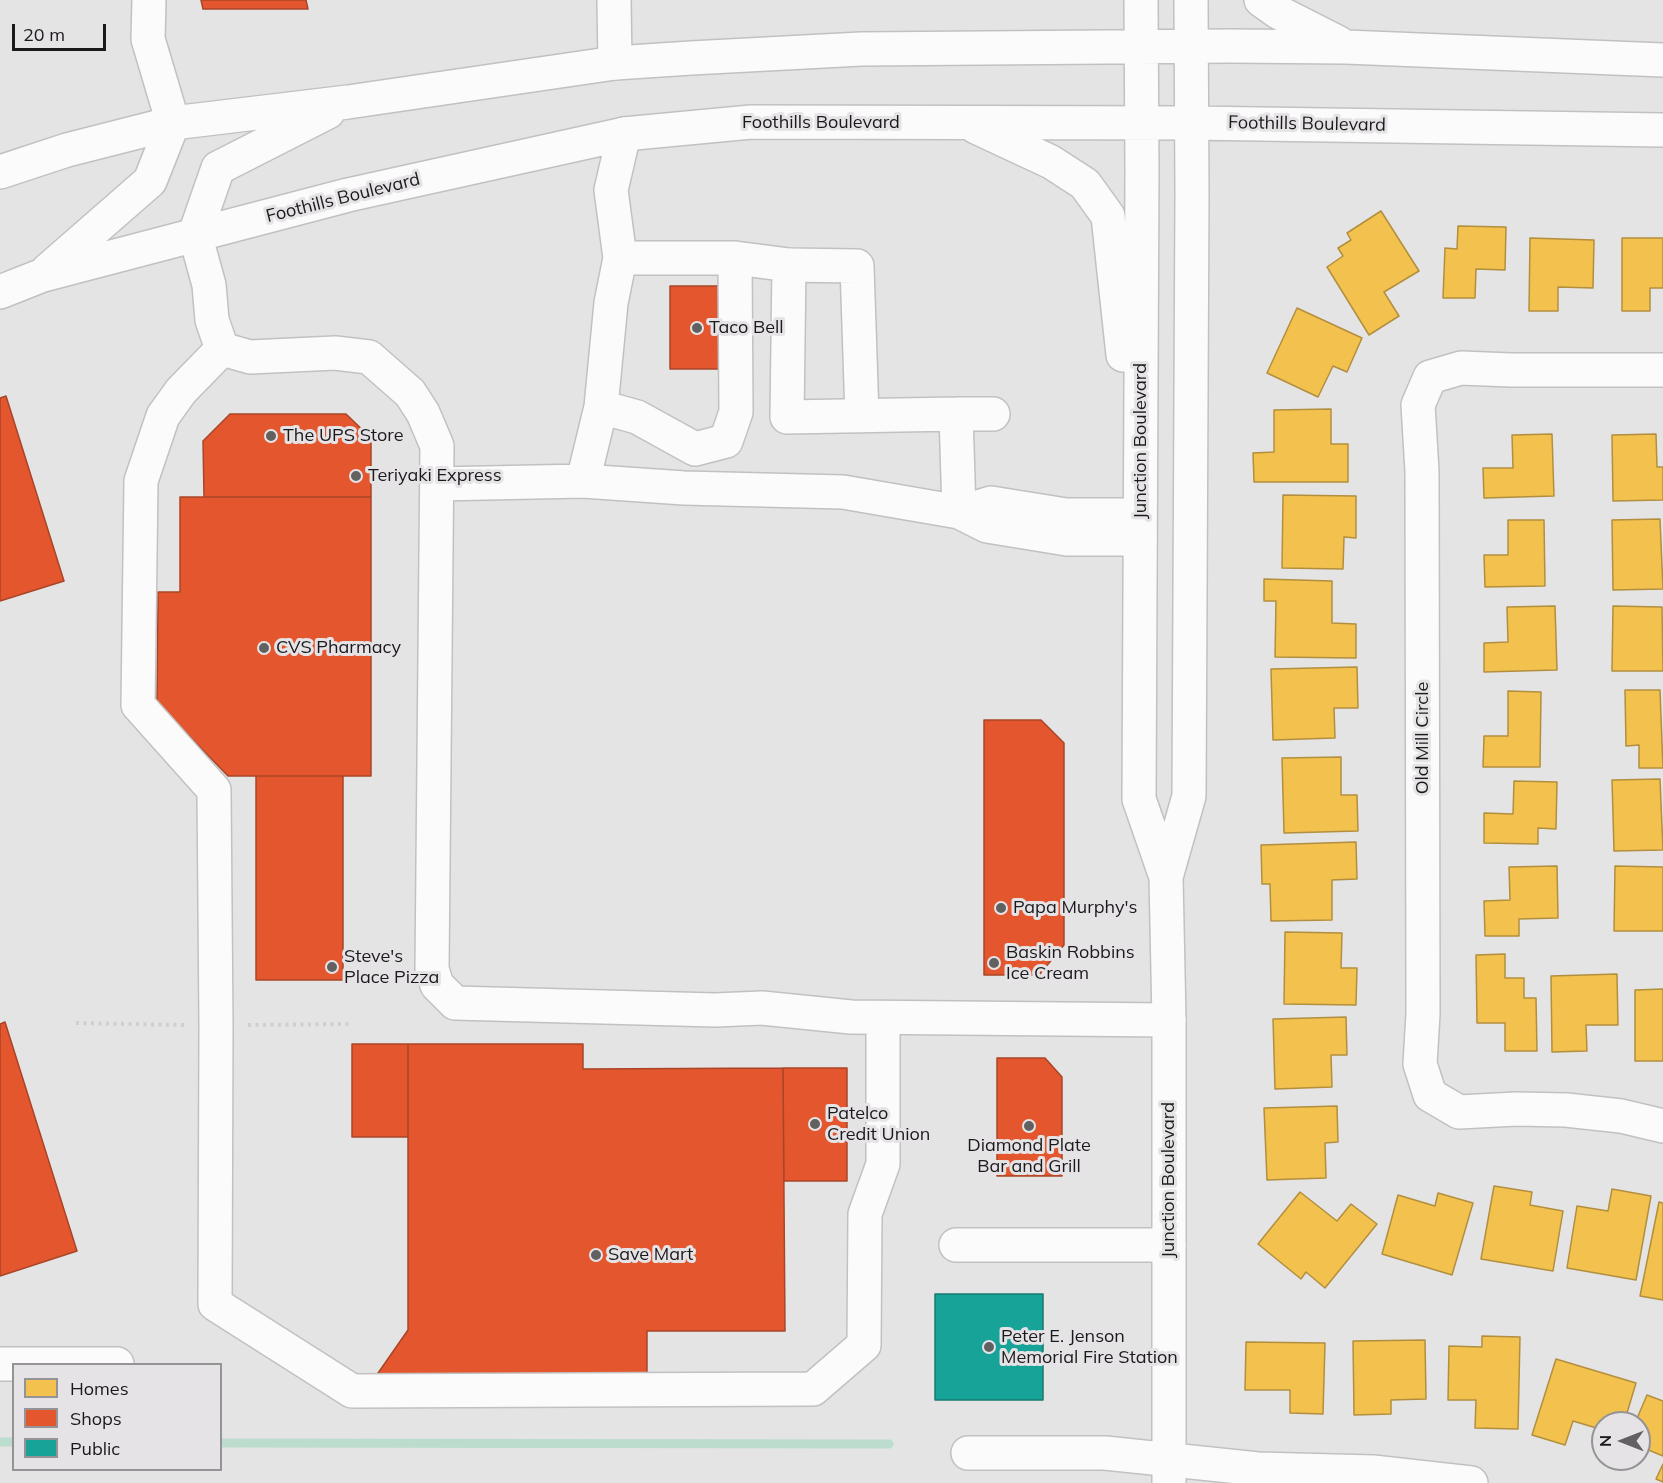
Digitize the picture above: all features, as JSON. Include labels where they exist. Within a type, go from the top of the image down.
[{"type":"main road","points":[[43,275],[150,181],[173,123],[148,39],[148,0]]},
{"type":"main road","points":[[614,0],[615,63]]},
{"type":"main road","name":"Junction Boulevard","points":[[1141,0],[1138,799],[1166,877]]},
{"type":"main road","name":"Junction Boulevard","points":[[1169,1471],[1166,877],[1189,796],[1191,0]]},
{"type":"main road","points":[[1262,0],[1278,12],[1346,46]]},
{"type":"main road","points":[[0,172],[67,150],[173,123],[348,102],[615,63],[861,49],[1142,46],[1346,46],[1663,60]]},
{"type":"main road","points":[[222,349],[212,320],[209,285],[195,234],[219,168],[348,102]]},
{"type":"main road","name":"Foothills Boulevard","points":[[0,292],[43,275],[348,195],[624,134],[752,122],[1142,122],[1663,130]]},
{"type":"main road","points":[[436,484],[583,481],[684,488],[843,492],[959,512],[991,503],[1140,527],[1108,216],[1085,184],[1060,167],[964,122]]},
{"type":"main road","points":[[583,481],[601,407],[611,303],[620,258],[611,190],[624,134]]},
{"type":"main road","points":[[620,258],[735,258],[789,265],[857,266],[862,416]]},
{"type":"main road","points":[[601,407],[637,417],[695,449],[726,441],[736,412],[735,258]]},
{"type":"main road","points":[[789,265],[787,417],[993,414]]},
{"type":"main road","points":[[222,349],[250,357],[335,352],[369,357],[410,393],[423,413],[437,446],[432,969],[437,986],[455,1003],[715,1010],[762,1008],[883,1018],[1168,1020]]},
{"type":"main road","points":[[222,349],[181,391],[163,416],[141,481],[138,705],[214,790],[215,1304],[352,1391],[813,1389],[864,1345],[865,1214],[883,1164],[883,1018]]},
{"type":"main road","name":"Old Mill Circle","points":[[1663,370],[1461,368],[1430,377],[1418,405],[1422,471],[1424,1014],[1420,1064],[1430,1095],[1459,1112],[1516,1109],[1566,1110],[1621,1116],[1663,1126]]},
{"type":"main road","points":[[956,414],[959,512]]},
{"type":"main road","points":[[956,1245],[1169,1245]]},
{"type":"main road","points":[[968,1453],[1105,1453],[1169,1471],[1258,1469],[1373,1472],[1471,1483]]},
{"type":"building: Homes","points":[[1381,211],[1419,271],[1384,292],[1399,316],[1369,335],[1327,267],[1343,256],[1338,248],[1351,240],[1347,233]]},
{"type":"building: Homes","points":[[1458,226],[1506,227],[1505,270],[1476,269],[1475,298],[1443,298],[1445,248],[1457,249]]},
{"type":"building: Homes","points":[[1530,238],[1594,240],[1593,288],[1558,287],[1558,311],[1529,311]]},
{"type":"building: Homes","points":[[1622,238],[1663,238],[1663,288],[1650,288],[1650,311],[1622,311]]},
{"type":"building: Homes","points":[[1297,308],[1362,338],[1347,372],[1333,366],[1318,397],[1267,373]]},
{"type":"building: Homes","points":[[1331,409],[1331,444],[1348,444],[1348,482],[1254,482],[1253,453],[1274,452],[1274,410]]},
{"type":"building: Homes","points":[[1552,434],[1554,496],[1484,498],[1483,468],[1513,468],[1512,435]]},
{"type":"building: Homes","points":[[1656,434],[1657,467],[1663,467],[1663,500],[1613,501],[1612,435]]},
{"type":"building: Homes","points":[[1283,495],[1356,496],[1356,538],[1344,537],[1343,569],[1282,568]]},
{"type":"building: Homes","points":[[1660,519],[1663,589],[1613,590],[1612,520]]},
{"type":"building: Homes","points":[[1508,520],[1544,520],[1545,586],[1485,587],[1484,555],[1508,555]]},
{"type":"building: Homes","points":[[1264,579],[1332,581],[1332,623],[1356,624],[1356,658],[1275,657],[1276,601],[1264,601]]},
{"type":"building: Homes","points":[[1555,606],[1557,670],[1484,672],[1484,643],[1508,642],[1507,607]]},
{"type":"building: Homes","points":[[1613,606],[1662,607],[1663,671],[1612,671]]},
{"type":"building: Homes","points":[[1357,667],[1358,708],[1334,708],[1335,738],[1273,740],[1271,669]]},
{"type":"building: Homes","points":[[1625,690],[1660,690],[1663,768],[1639,768],[1639,745],[1626,746]]},
{"type":"building: Homes","points":[[1508,691],[1541,692],[1540,767],[1483,767],[1484,736],[1508,736]]},
{"type":"building: Homes","points":[[1341,757],[1341,795],[1357,795],[1358,831],[1284,833],[1282,758]]},
{"type":"building: Homes","points":[[1660,779],[1663,850],[1614,851],[1612,780]]},
{"type":"building: Homes","points":[[1514,781],[1557,782],[1556,829],[1538,828],[1538,844],[1484,843],[1484,813],[1513,814]]},
{"type":"building: Homes","points":[[1356,842],[1357,879],[1332,880],[1332,920],[1271,921],[1270,884],[1262,884],[1261,845]]},
{"type":"building: Homes","points":[[1557,866],[1558,918],[1519,919],[1519,936],[1485,936],[1484,901],[1510,900],[1509,867]]},
{"type":"building: Homes","points":[[1615,866],[1663,867],[1663,931],[1614,931]]},
{"type":"building: Homes","points":[[1285,932],[1342,933],[1341,968],[1357,968],[1356,1005],[1284,1004]]},
{"type":"building: Homes","points":[[1505,954],[1505,978],[1524,978],[1524,998],[1536,998],[1537,1051],[1505,1051],[1505,1023],[1477,1023],[1476,955]]},
{"type":"building: Homes","points":[[1617,974],[1618,1025],[1586,1025],[1587,1051],[1552,1052],[1551,976]]},
{"type":"building: Homes","points":[[1663,989],[1663,1061],[1635,1061],[1635,990]]},
{"type":"building: Homes","points":[[1346,1017],[1347,1055],[1331,1055],[1332,1087],[1275,1089],[1273,1019]]},
{"type":"building: Homes","points":[[1337,1106],[1338,1142],[1325,1143],[1326,1178],[1267,1180],[1264,1108]]},
{"type":"building: Homes","points":[[1494,1186],[1532,1192],[1530,1205],[1563,1211],[1553,1271],[1481,1259]]},
{"type":"building: Homes","points":[[1612,1189],[1651,1196],[1636,1280],[1567,1268],[1577,1206],[1608,1211]]},
{"type":"building: Homes","points":[[1300,1192],[1337,1221],[1351,1204],[1377,1224],[1325,1288],[1306,1272],[1301,1279],[1258,1244]]},
{"type":"building: Homes","points":[[1438,1193],[1473,1203],[1452,1275],[1382,1254],[1398,1195],[1435,1206]]},
{"type":"building: Homes","points":[[1659,1202],[1663,1203],[1663,1300],[1640,1296]]},
{"type":"building: Homes","points":[[1482,1336],[1520,1337],[1518,1429],[1475,1428],[1476,1400],[1448,1400],[1449,1346],[1482,1347]]},
{"type":"building: Homes","points":[[1425,1340],[1426,1399],[1391,1400],[1391,1414],[1354,1415],[1353,1341]]},
{"type":"building: Homes","points":[[1246,1342],[1325,1343],[1323,1414],[1290,1413],[1290,1390],[1245,1390]]},
{"type":"building: Homes","points":[[1556,1359],[1636,1383],[1628,1411],[1591,1411],[1591,1426],[1573,1421],[1565,1445],[1532,1435]]},
{"type":"building: Homes","points":[[1647,1395],[1663,1401],[1663,1456],[1651,1451],[1651,1411],[1640,1411]]},
{"type":"building: Homes","points":[[1663,1464],[1663,1482],[1656,1479]]},
{"type":"building: Shops","points":[[201,0],[306,0],[308,9],[203,9]]},
{"type":"building: Shops","name":"Taco Bell","points":[[670,286],[724,286],[724,369],[670,369]]},
{"type":"building: Shops","points":[[6,396],[64,581],[0,601],[0,398]]},
{"type":"building: Shops","points":[[230,414],[346,414],[371,438],[371,497],[204,497],[203,441]]},
{"type":"building: Shops","name":"CVS Pharmacy","points":[[180,497],[371,497],[371,776],[228,776],[157,703],[158,592],[180,592]]},
{"type":"building: Shops","points":[[984,720],[1041,720],[1064,743],[1064,945],[1039,975],[984,975]]},
{"type":"building: Shops","points":[[256,776],[343,776],[343,980],[256,980]]},
{"type":"building: Shops","points":[[5,1022],[77,1251],[0,1276],[0,1024]]},
{"type":"building: Shops","points":[[352,1044],[408,1044],[408,1137],[352,1137]]},
{"type":"building: Shops","name":"Save Mart","points":[[408,1044],[583,1044],[583,1069],[783,1068],[785,1331],[647,1331],[647,1376],[376,1376],[408,1330]]},
{"type":"building: Shops","name":"Diamond Plate Bar and Grill","points":[[997,1058],[1045,1058],[1062,1077],[1062,1176],[997,1176]]},
{"type":"building: Shops","name":"Patelco Credit Union","points":[[783,1068],[847,1068],[847,1181],[784,1181]]},
{"type":"building: Public","name":"Peter E. Jenson Memorial Fire Station","points":[[935,1294],[1043,1294],[1043,1400],[935,1400]]},
{"type":"waterway","points":[[0,1442],[12,1442]]},
{"type":"waterway","points":[[222,1443],[889,1444]]},
{"type":"place","name":"Taco Bell","points":[[697,328]]},
{"type":"place","name":"The UPS Store","points":[[271,436]]},
{"type":"place","name":"Teriyaki Express","points":[[356,476]]},
{"type":"place","name":"CVS Pharmacy","points":[[264,648]]},
{"type":"place","name":"Papa Murphy's","points":[[1001,908]]},
{"type":"place","name":"Baskin Robbins Ice Cream","points":[[994,963]]},
{"type":"place","name":"Steve's Place Pizza","points":[[332,967]]},
{"type":"place","name":"Patelco Credit Union","points":[[815,1124]]},
{"type":"place","name":"Diamond Plate Bar and Grill","points":[[1029,1126]]},
{"type":"place","name":"Save Mart","points":[[596,1255]]},
{"type":"place","name":"Peter E. Jenson Memorial Fire Station","points":[[989,1347]]}]
